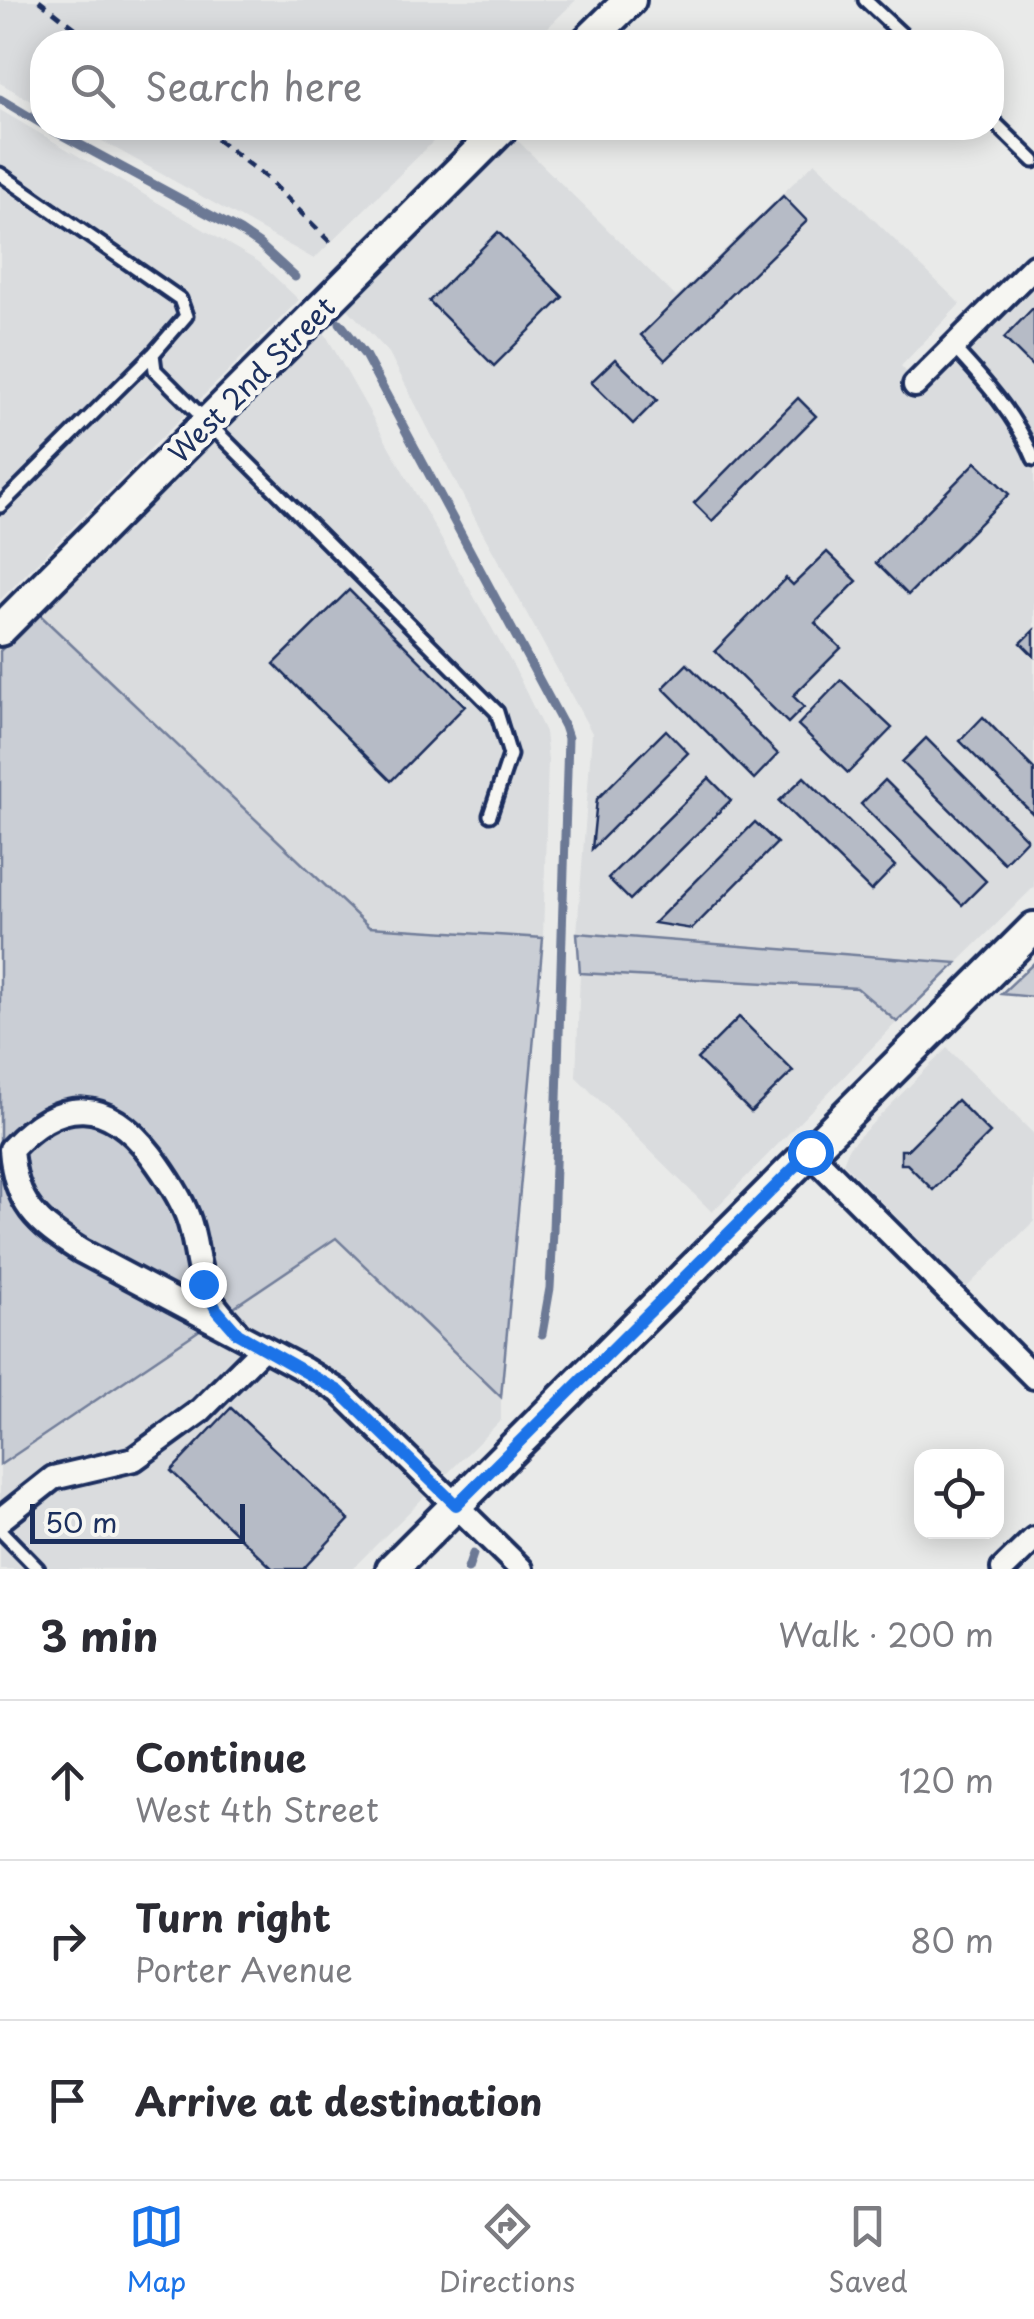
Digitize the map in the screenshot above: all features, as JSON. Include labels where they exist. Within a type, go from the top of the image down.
[{"type":"street","points":[[599,30],[630,0]]},
{"type":"street","name":"West 2nd Street","points":[[0,630],[490,140]]},
{"type":"street","points":[[914,385],[1034,266]]},
{"type":"street","points":[[392,1569],[1034,928]]},
{"type":"street","points":[[238,1334],[216,1309],[203,1284],[186,1212],[136,1134],[110,1114],[80,1109],[29,1130],[11,1150],[12,1174],[23,1203],[48,1230],[81,1252],[339,1391],[521,1569]]},
{"type":"street","points":[[810,1152],[1034,1377]]},
{"type":"street","points":[[0,1520],[53,1478],[134,1459],[200,1411],[263,1348]]},
{"type":"street","points":[[1003,1569],[1034,1538]]},
{"type":"lane","points":[[865,0],[897,30]]},
{"type":"lane","points":[[1004,132],[1034,161]]},
{"type":"lane","points":[[0,174],[180,299],[186,316],[153,354],[0,506]]},
{"type":"lane","points":[[953,347],[984,380],[1028,443],[1034,459]]},
{"type":"lane","points":[[153,354],[155,370],[497,712],[510,755],[490,815]]},
{"type":"lane","points":[[0,1530],[38,1569]]},
{"type":"path","points":[[38,0],[77,30]]},
{"type":"path","points":[[218,140],[267,178],[333,246]]},
{"type":"shaded area","points":[[0,0],[576,0],[545,30],[30,30],[30,100],[0,83]]},
{"type":"shaded area","points":[[0,110],[30,128],[30,140],[51,140],[259,262],[299,300],[0,600]]},
{"type":"shaded area","points":[[101,140],[435,140],[314,259]]},
{"type":"shaded area","points":[[517,140],[676,297],[815,162],[960,304],[901,366],[925,393],[1034,286],[1034,887],[957,963],[577,933],[592,733],[389,353],[347,308]]},
{"type":"shaded area","points":[[323,330],[515,669],[545,732],[548,760],[543,938],[369,927],[38,613]]},
{"type":"shaded area","points":[[38,613],[369,927],[543,938],[501,1397],[336,1238],[0,1465],[0,651]]},
{"type":"shaded area","points":[[577,933],[957,963],[897,1022],[857,988],[580,973]]},
{"type":"shaded area","points":[[1034,963],[1034,997],[1001,994]]},
{"type":"shaded area","points":[[580,973],[857,988],[897,1022],[712,1212],[576,1077]]},
{"type":"shaded area","points":[[947,1048],[1034,1134],[1034,1221],[966,1288],[843,1163],[849,1147]]},
{"type":"shaded area","points":[[336,1238],[501,1397],[501,1420],[352,1569],[0,1569],[0,1465]]},
{"type":"building","points":[[783,196],[807,221],[665,360],[641,335]]},
{"type":"building","points":[[498,232],[563,297],[494,366],[429,301]]},
{"type":"building","points":[[1034,307],[1034,368],[1004,338]]},
{"type":"building","points":[[615,359],[657,400],[633,424],[591,382]]},
{"type":"building","points":[[798,398],[816,416],[712,521],[694,503]]},
{"type":"building","points":[[976,462],[1009,494],[908,595],[876,563]]},
{"type":"building","points":[[827,552],[857,581],[815,623],[841,648],[793,696],[804,707],[788,723],[715,651],[786,578],[793,585]]},
{"type":"building","points":[[349,590],[465,706],[391,781],[274,664]]},
{"type":"building","points":[[1034,630],[1034,656],[1021,643]]},
{"type":"building","points":[[687,664],[778,754],[754,779],[663,688]]},
{"type":"building","points":[[841,680],[892,728],[848,773],[798,725]]},
{"type":"building","points":[[983,717],[1034,769],[1034,815],[960,741]]},
{"type":"building","points":[[666,730],[688,753],[592,849],[597,799]]},
{"type":"building","points":[[926,738],[1027,839],[1004,863],[902,762]]},
{"type":"building","points":[[804,777],[895,866],[871,891],[779,801]]},
{"type":"building","points":[[709,778],[731,800],[630,900],[608,878]]},
{"type":"building","points":[[885,780],[986,881],[962,905],[861,804]]},
{"type":"building","points":[[755,822],[777,843],[692,929],[654,923]]},
{"type":"building","points":[[739,1017],[793,1071],[751,1112],[697,1059]]},
{"type":"building","points":[[957,1100],[990,1133],[933,1190],[907,1164],[901,1164],[901,1150],[907,1150]]},
{"type":"building","points":[[231,1408],[349,1520],[303,1569],[273,1569],[171,1471]]},
{"type":"waterway","points":[[0,99],[30,117]]},
{"type":"waterway","points":[[71,140],[240,231],[295,277]]},
{"type":"waterway","points":[[340,323],[365,355],[568,738],[553,1231],[550,1288],[542,1334]]},
{"type":"waterway","points":[[468,1569],[473,1554]]},
{"type":"route","points":[[203,1284],[216,1309],[238,1334],[339,1391],[456,1505],[810,1152]]}]
